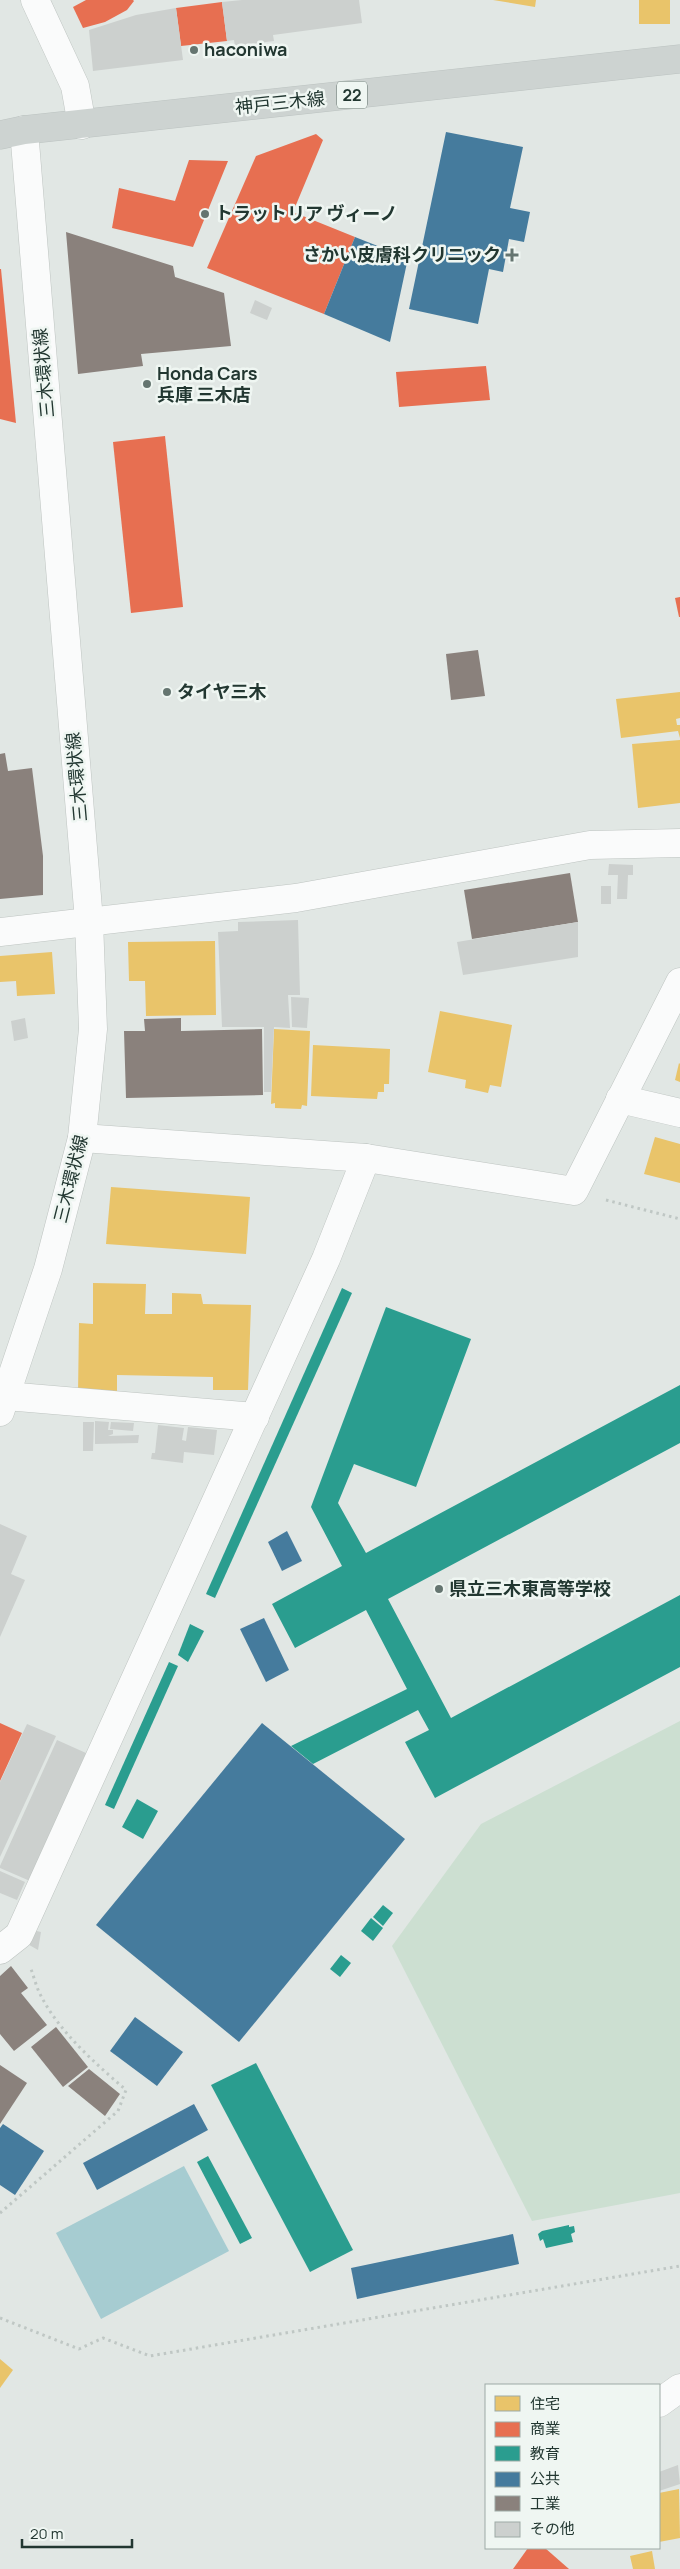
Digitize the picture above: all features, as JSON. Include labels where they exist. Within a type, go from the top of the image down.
[{"type":"main road","name":"神戸三木線","points":[[12,133],[680,59]]},
{"type":"street","points":[[36,0],[75,86],[82,125]]},
{"type":"street","name":"三木環状線","points":[[3,1404],[48,1269],[82,1138],[93,1029],[88,921],[12,133]]},
{"type":"street","points":[[0,932],[296,898],[590,844],[680,843]]},
{"type":"street","points":[[82,1138],[366,1158],[574,1192],[680,982]]},
{"type":"street","points":[[620,1099],[680,1114]]},
{"type":"street","points":[[10,1943],[255,1417],[326,1259],[366,1158]]},
{"type":"street","points":[[3,1404],[255,1417]]},
{"type":"street","points":[[660,2402],[680,2388]]},
{"type":"path","points":[[574,1192],[680,1220]]},
{"type":"path","points":[[0,2213],[118,2111],[126,2090],[95,2062],[54,2016],[10,1943]]},
{"type":"path","points":[[0,2318],[79,2350],[103,2338],[150,2356],[680,2266]]},
{"type":"green space","points":[[680,1721],[680,2193],[532,2221],[392,1946],[481,1824]]},
{"type":"water","points":[[184,2166],[229,2251],[101,2319],[56,2233]]},
{"type":"building: 住宅","points":[[493,0],[536,0],[535,7]]},
{"type":"building: 住宅","points":[[639,0],[670,0],[670,24],[639,24]]},
{"type":"building: 住宅","points":[[680,692],[680,718],[676,719],[677,725],[680,725],[680,738],[678,731],[621,738],[616,699]]},
{"type":"building: 住宅","points":[[680,740],[680,803],[638,808],[632,744]]},
{"type":"building: 住宅","points":[[215,941],[216,1015],[146,1016],[145,981],[129,981],[128,942]]},
{"type":"building: 住宅","points":[[52,952],[55,994],[17,996],[16,981],[0,982],[0,956]]},
{"type":"building: 住宅","points":[[440,1011],[512,1025],[501,1087],[490,1085],[488,1093],[465,1088],[466,1080],[428,1072]]},
{"type":"building: 住宅","points":[[274,1029],[310,1031],[307,1106],[302,1105],[301,1109],[275,1108],[275,1103],[271,1104]]},
{"type":"building: 住宅","points":[[313,1045],[390,1049],[389,1084],[384,1084],[384,1092],[378,1092],[377,1099],[311,1096]]},
{"type":"building: 住宅","points":[[680,1064],[680,1082],[675,1080]]},
{"type":"building: 住宅","points":[[655,1137],[680,1144],[680,1183],[644,1174]]},
{"type":"building: 住宅","points":[[111,1187],[250,1197],[246,1254],[106,1244]]},
{"type":"building: 住宅","points":[[93,1283],[146,1284],[145,1314],[172,1314],[172,1293],[201,1294],[203,1304],[251,1305],[248,1390],[213,1390],[213,1377],[117,1375],[117,1395],[78,1394],[79,1323],[93,1324]]},
{"type":"building: 住宅","points":[[0,2359],[13,2370],[0,2388]]},
{"type":"building: 住宅","points":[[679,2489],[680,2538],[660,2542],[660,2493]]},
{"type":"building: 住宅","points":[[652,2551],[655,2569],[633,2569],[630,2556]]},
{"type":"building: 商業","points":[[86,0],[134,1],[127,10],[105,22],[83,28],[73,7]]},
{"type":"building: 商業","points":[[222,2],[227,41],[181,46],[176,8]]},
{"type":"building: 商業","points":[[316,134],[323,140],[293,212],[355,237],[324,314],[207,268],[256,156]]},
{"type":"building: 商業","points":[[189,160],[228,161],[193,247],[112,228],[119,188],[175,201]]},
{"type":"building: 商業","points":[[1,269],[16,423],[0,419]]},
{"type":"building: 商業","points":[[486,366],[490,400],[399,407],[396,372]]},
{"type":"building: 商業","points":[[165,436],[183,607],[131,613],[113,442]]},
{"type":"building: 商業","points":[[680,597],[680,617],[679,617],[675,598]]},
{"type":"building: 商業","points":[[0,1723],[22,1733],[0,1781]]},
{"type":"building: 商業","points":[[527,2549],[546,2549],[569,2569],[513,2569]]},
{"type":"building: 教育","points":[[342,1288],[352,1293],[215,1598],[206,1594]]},
{"type":"building: 教育","points":[[386,1307],[471,1339],[416,1487],[354,1464],[338,1503],[366,1553],[680,1385],[680,1443],[388,1599],[451,1718],[680,1595],[680,1667],[435,1798],[405,1742],[429,1730],[418,1710],[313,1764],[291,1746],[407,1689],[366,1610],[295,1648],[272,1604],[342,1566],[311,1507]]},
{"type":"building: 教育","points":[[190,1624],[204,1631],[188,1662],[178,1655]]},
{"type":"building: 教育","points":[[169,1662],[178,1666],[114,1809],[105,1805]]},
{"type":"building: 教育","points":[[137,1799],[158,1811],[143,1839],[122,1827]]},
{"type":"building: 教育","points":[[383,1905],[393,1913],[383,1926],[373,1917]]},
{"type":"building: 教育","points":[[371,1918],[383,1928],[373,1941],[361,1931]]},
{"type":"building: 教育","points":[[341,1955],[351,1963],[340,1977],[330,1969]]},
{"type":"building: 教育","points":[[256,2063],[353,2250],[310,2272],[211,2085]]},
{"type":"building: 教育","points":[[208,2156],[252,2238],[240,2244],[197,2162]]},
{"type":"building: 教育","points":[[569,2225],[569,2227],[574,2226],[575,2232],[571,2234],[573,2242],[546,2248],[543,2239],[540,2241],[538,2234],[542,2231]]},
{"type":"building: 公共","points":[[446,132],[523,147],[510,208],[530,212],[524,242],[509,239],[503,272],[489,269],[478,324],[409,309]]},
{"type":"building: 公共","points":[[355,237],[408,258],[390,342],[324,314]]},
{"type":"building: 公共","points":[[287,1531],[302,1561],[282,1571],[268,1542]]},
{"type":"building: 公共","points":[[264,1618],[289,1670],[266,1682],[240,1629]]},
{"type":"building: 公共","points":[[262,1723],[405,1839],[239,2042],[96,1925]]},
{"type":"building: 公共","points":[[135,2017],[183,2052],[157,2086],[110,2051]]},
{"type":"building: 公共","points":[[194,2104],[208,2130],[97,2190],[83,2163]]},
{"type":"building: 公共","points":[[3,2124],[44,2151],[15,2195],[0,2185],[0,2128]]},
{"type":"building: 公共","points":[[513,2234],[519,2264],[357,2299],[351,2268]]},
{"type":"building: 工業","points":[[66,232],[173,266],[175,277],[224,293],[231,346],[141,354],[143,366],[78,374]]},
{"type":"building: 工業","points":[[478,650],[485,696],[451,700],[446,654]]},
{"type":"building: 工業","points":[[5,753],[8,771],[32,768],[43,856],[43,895],[0,899],[0,754]]},
{"type":"building: 工業","points":[[570,873],[578,922],[472,939],[464,890]]},
{"type":"building: 工業","points":[[181,1018],[181,1031],[262,1029],[263,1095],[126,1098],[124,1031],[145,1031],[144,1019]]},
{"type":"building: 工業","points":[[11,1966],[28,1988],[21,1993],[47,2025],[14,2051],[0,2034],[0,1976]]},
{"type":"building: 工業","points":[[56,2027],[88,2067],[63,2087],[31,2047]]},
{"type":"building: 工業","points":[[0,2065],[27,2083],[0,2124]]},
{"type":"building: 工業","points":[[89,2069],[120,2094],[105,2116],[68,2086]]},
{"type":"building: その他","points":[[242,0],[359,0],[362,23],[273,35],[274,41],[235,46],[234,40],[227,41],[222,2]]},
{"type":"building: その他","points":[[176,8],[183,60],[93,71],[89,30],[136,15]]},
{"type":"building: その他","points":[[255,300],[272,308],[267,320],[250,313]]},
{"type":"building: その他","points":[[609,864],[633,865],[633,875],[628,875],[627,899],[617,899],[618,875],[608,875]]},
{"type":"building: その他","points":[[601,886],[611,886],[611,904],[601,904]]},
{"type":"building: その他","points":[[298,920],[300,995],[288,995],[290,1028],[274,1027],[271,1092],[264,1092],[264,1027],[222,1027],[218,932],[238,931],[238,922]]},
{"type":"building: その他","points":[[578,922],[578,957],[463,975],[457,942]]},
{"type":"building: その他","points":[[291,997],[309,998],[307,1028],[292,1027]]},
{"type":"building: その他","points":[[25,1018],[28,1038],[14,1041],[11,1021]]},
{"type":"building: その他","points":[[95,1421],[109,1422],[108,1430],[113,1430],[113,1434],[108,1436],[139,1435],[138,1443],[95,1444]]},
{"type":"building: その他","points":[[83,1422],[94,1422],[93,1451],[83,1451]]},
{"type":"building: その他","points":[[111,1422],[134,1423],[133,1431],[110,1429]]},
{"type":"building: その他","points":[[158,1425],[184,1428],[182,1440],[186,1441],[188,1427],[217,1430],[214,1455],[184,1452],[183,1463],[151,1459],[152,1453],[155,1453]]},
{"type":"building: その他","points":[[0,1524],[27,1536],[11,1574],[25,1580],[0,1637]]},
{"type":"building: その他","points":[[27,1724],[56,1736],[0,1857],[0,1782]]},
{"type":"building: その他","points":[[57,1740],[86,1753],[78,1771],[80,1772],[30,1881],[0,1868],[0,1866]]},
{"type":"building: その他","points":[[0,1871],[25,1882],[17,1900],[0,1893]]},
{"type":"building: その他","points":[[32,1930],[41,1932],[38,1950],[24,1942]]},
{"type":"building: その他","points":[[678,2465],[680,2484],[660,2491],[660,2472]]},
{"type":"place","name":"haconiwa","points":[[194,50]]},
{"type":"place","name":"トラットリア ヴィーノ","points":[[205,214]]},
{"type":"place","name":"さかい皮膚科クリニック","points":[[512,255]]},
{"type":"place","name":"Honda Cars 兵庫 三木店","points":[[147,384]]},
{"type":"place","name":"タイヤ三木","points":[[167,692]]},
{"type":"place","name":"県立三木東高等学校","points":[[439,1589]]}]
